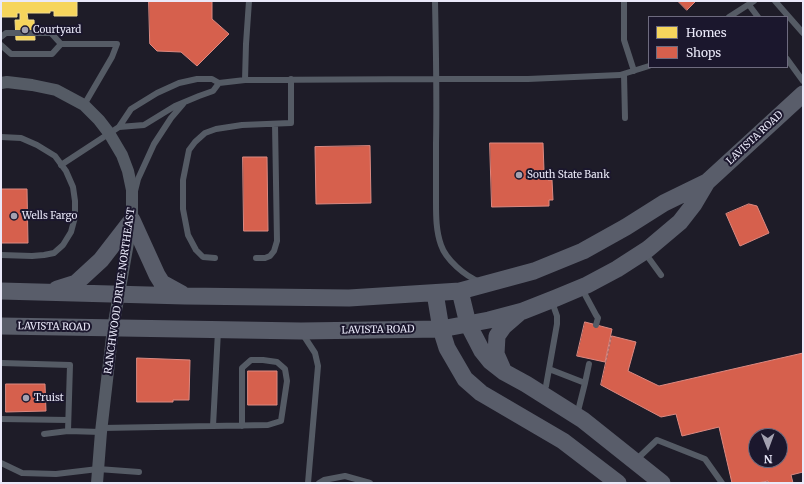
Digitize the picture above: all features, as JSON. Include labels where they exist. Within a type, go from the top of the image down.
[{"type":"main road","name":"LAVISTA ROAD","points":[[1,291],[186,296],[349,298],[460,292],[534,271],[583,251],[626,227],[664,203],[707,182],[803,94]]},
{"type":"main road","name":"LAVISTA ROAD","points":[[1,326],[300,331],[441,329],[489,320],[523,311],[581,287],[617,269],[644,252],[680,222],[694,204],[707,182]]},
{"type":"main road","points":[[48,292],[76,283],[101,260],[132,220],[162,283],[186,296]]},
{"type":"main road","points":[[460,292],[468,324],[482,351],[490,361],[504,372],[577,416],[662,483]]},
{"type":"main road","points":[[435,293],[441,329],[447,348],[465,379],[481,393],[563,441],[618,483]]},
{"type":"main road","points":[[504,372],[496,354],[497,336],[504,326],[523,311]]},
{"type":"street","name":"RANCHWOOD DRIVE NORTHEAST","points":[[1,83],[32,85],[56,90],[84,105],[99,120],[114,130],[128,171],[132,190],[132,220],[113,328],[101,430],[97,483]]},
{"type":"lane","points":[[246,80],[248,1]]},
{"type":"lane","points":[[435,1],[437,78],[437,231],[441,245],[446,254],[458,267],[470,278],[487,284]]},
{"type":"lane","points":[[624,1],[624,40],[634,71]]},
{"type":"lane","points":[[776,1],[803,33]]},
{"type":"lane","points":[[731,16],[752,3],[758,16]]},
{"type":"lane","points":[[1,37],[6,33],[51,34],[61,44],[117,44],[112,57],[84,105]]},
{"type":"lane","points":[[1,45],[11,54],[52,54],[61,44]]},
{"type":"lane","points":[[788,60],[803,81]]},
{"type":"lane","points":[[61,165],[114,130],[131,108],[157,93],[179,83],[197,79],[212,79],[219,83],[246,80],[291,79],[528,79],[620,75],[648,66]]},
{"type":"lane","points":[[624,74],[625,118]]},
{"type":"lane","points":[[215,258],[203,257],[196,250],[188,235],[183,209],[183,180],[189,150],[205,133],[216,129],[242,125],[291,123],[291,79]]},
{"type":"lane","points":[[114,130],[144,124],[175,106],[213,91],[219,83]]},
{"type":"lane","points":[[132,200],[138,179],[154,144],[171,118],[184,102]]},
{"type":"lane","points":[[256,258],[265,258],[270,256],[274,251],[277,241],[275,124]]},
{"type":"lane","points":[[1,137],[21,138],[37,144],[55,156],[66,171],[73,187],[75,201],[75,217],[71,232],[63,245],[54,253],[32,256],[1,255]]},
{"type":"lane","points":[[644,252],[661,276]]},
{"type":"lane","points":[[581,287],[598,318],[596,325]]},
{"type":"lane","points":[[542,394],[546,386],[550,369],[557,324],[557,316],[551,300]]},
{"type":"lane","points":[[213,426],[218,330]]},
{"type":"lane","points":[[300,331],[315,353],[318,366],[308,483]]},
{"type":"lane","points":[[44,434],[68,431],[213,426],[242,426],[268,425],[282,421],[287,381],[285,369],[276,362],[251,360],[242,368],[242,426]]},
{"type":"lane","points":[[1,362],[70,365],[68,431]]},
{"type":"lane","points":[[577,416],[589,364]]},
{"type":"lane","points":[[550,369],[585,383]]},
{"type":"lane","points":[[1,419],[68,420]]},
{"type":"lane","points":[[635,461],[657,440],[705,459],[722,483]]},
{"type":"lane","points":[[1,463],[22,473],[56,474],[98,469],[139,472]]},
{"type":"lane","points":[[319,483],[324,480],[345,476],[370,483]]},
{"type":"building: Homes","name":"Courtyard","points":[[1,1],[77,1],[77,16],[54,16],[54,11],[50,11],[50,13],[27,13],[28,20],[34,20],[35,40],[16,40],[15,20],[20,20],[20,13],[17,13],[17,17],[1,17]]},
{"type":"building: Shops","points":[[149,1],[212,1],[212,19],[229,34],[197,66],[181,52],[157,51],[150,44]]},
{"type":"building: Shops","points":[[678,1],[696,1],[687,10]]},
{"type":"building: Shops","name":"South State Bank","points":[[490,143],[543,143],[544,171],[548,171],[548,180],[552,180],[553,200],[549,200],[549,206],[492,207]]},
{"type":"building: Shops","points":[[370,146],[371,203],[316,204],[315,147]]},
{"type":"building: Shops","points":[[243,157],[267,157],[268,231],[244,231]]},
{"type":"building: Shops","name":"Wells Fargo","points":[[1,189],[27,189],[28,243],[1,243]]},
{"type":"building: Shops","points":[[749,204],[757,206],[769,233],[740,246],[726,214]]},
{"type":"building: Shops","points":[[585,322],[612,329],[605,362],[577,356]]},
{"type":"building: Shops","points":[[612,336],[636,342],[628,371],[659,386],[803,353],[803,472],[791,475],[793,483],[768,483],[768,481],[757,483],[732,483],[719,427],[682,436],[676,414],[661,417],[601,385]]},
{"type":"building: Shops","points":[[137,358],[190,360],[189,400],[173,400],[173,402],[137,402]]},
{"type":"building: Shops","points":[[248,371],[277,371],[277,405],[248,405]]},
{"type":"building: Shops","name":"Truist","points":[[6,384],[45,384],[46,411],[6,412]]},
{"type":"place","name":"Courtyard","points":[[25,30]]},
{"type":"place","name":"South State Bank","points":[[519,175]]},
{"type":"place","name":"Wells Fargo","points":[[14,216]]},
{"type":"place","name":"Truist","points":[[26,398]]}]
